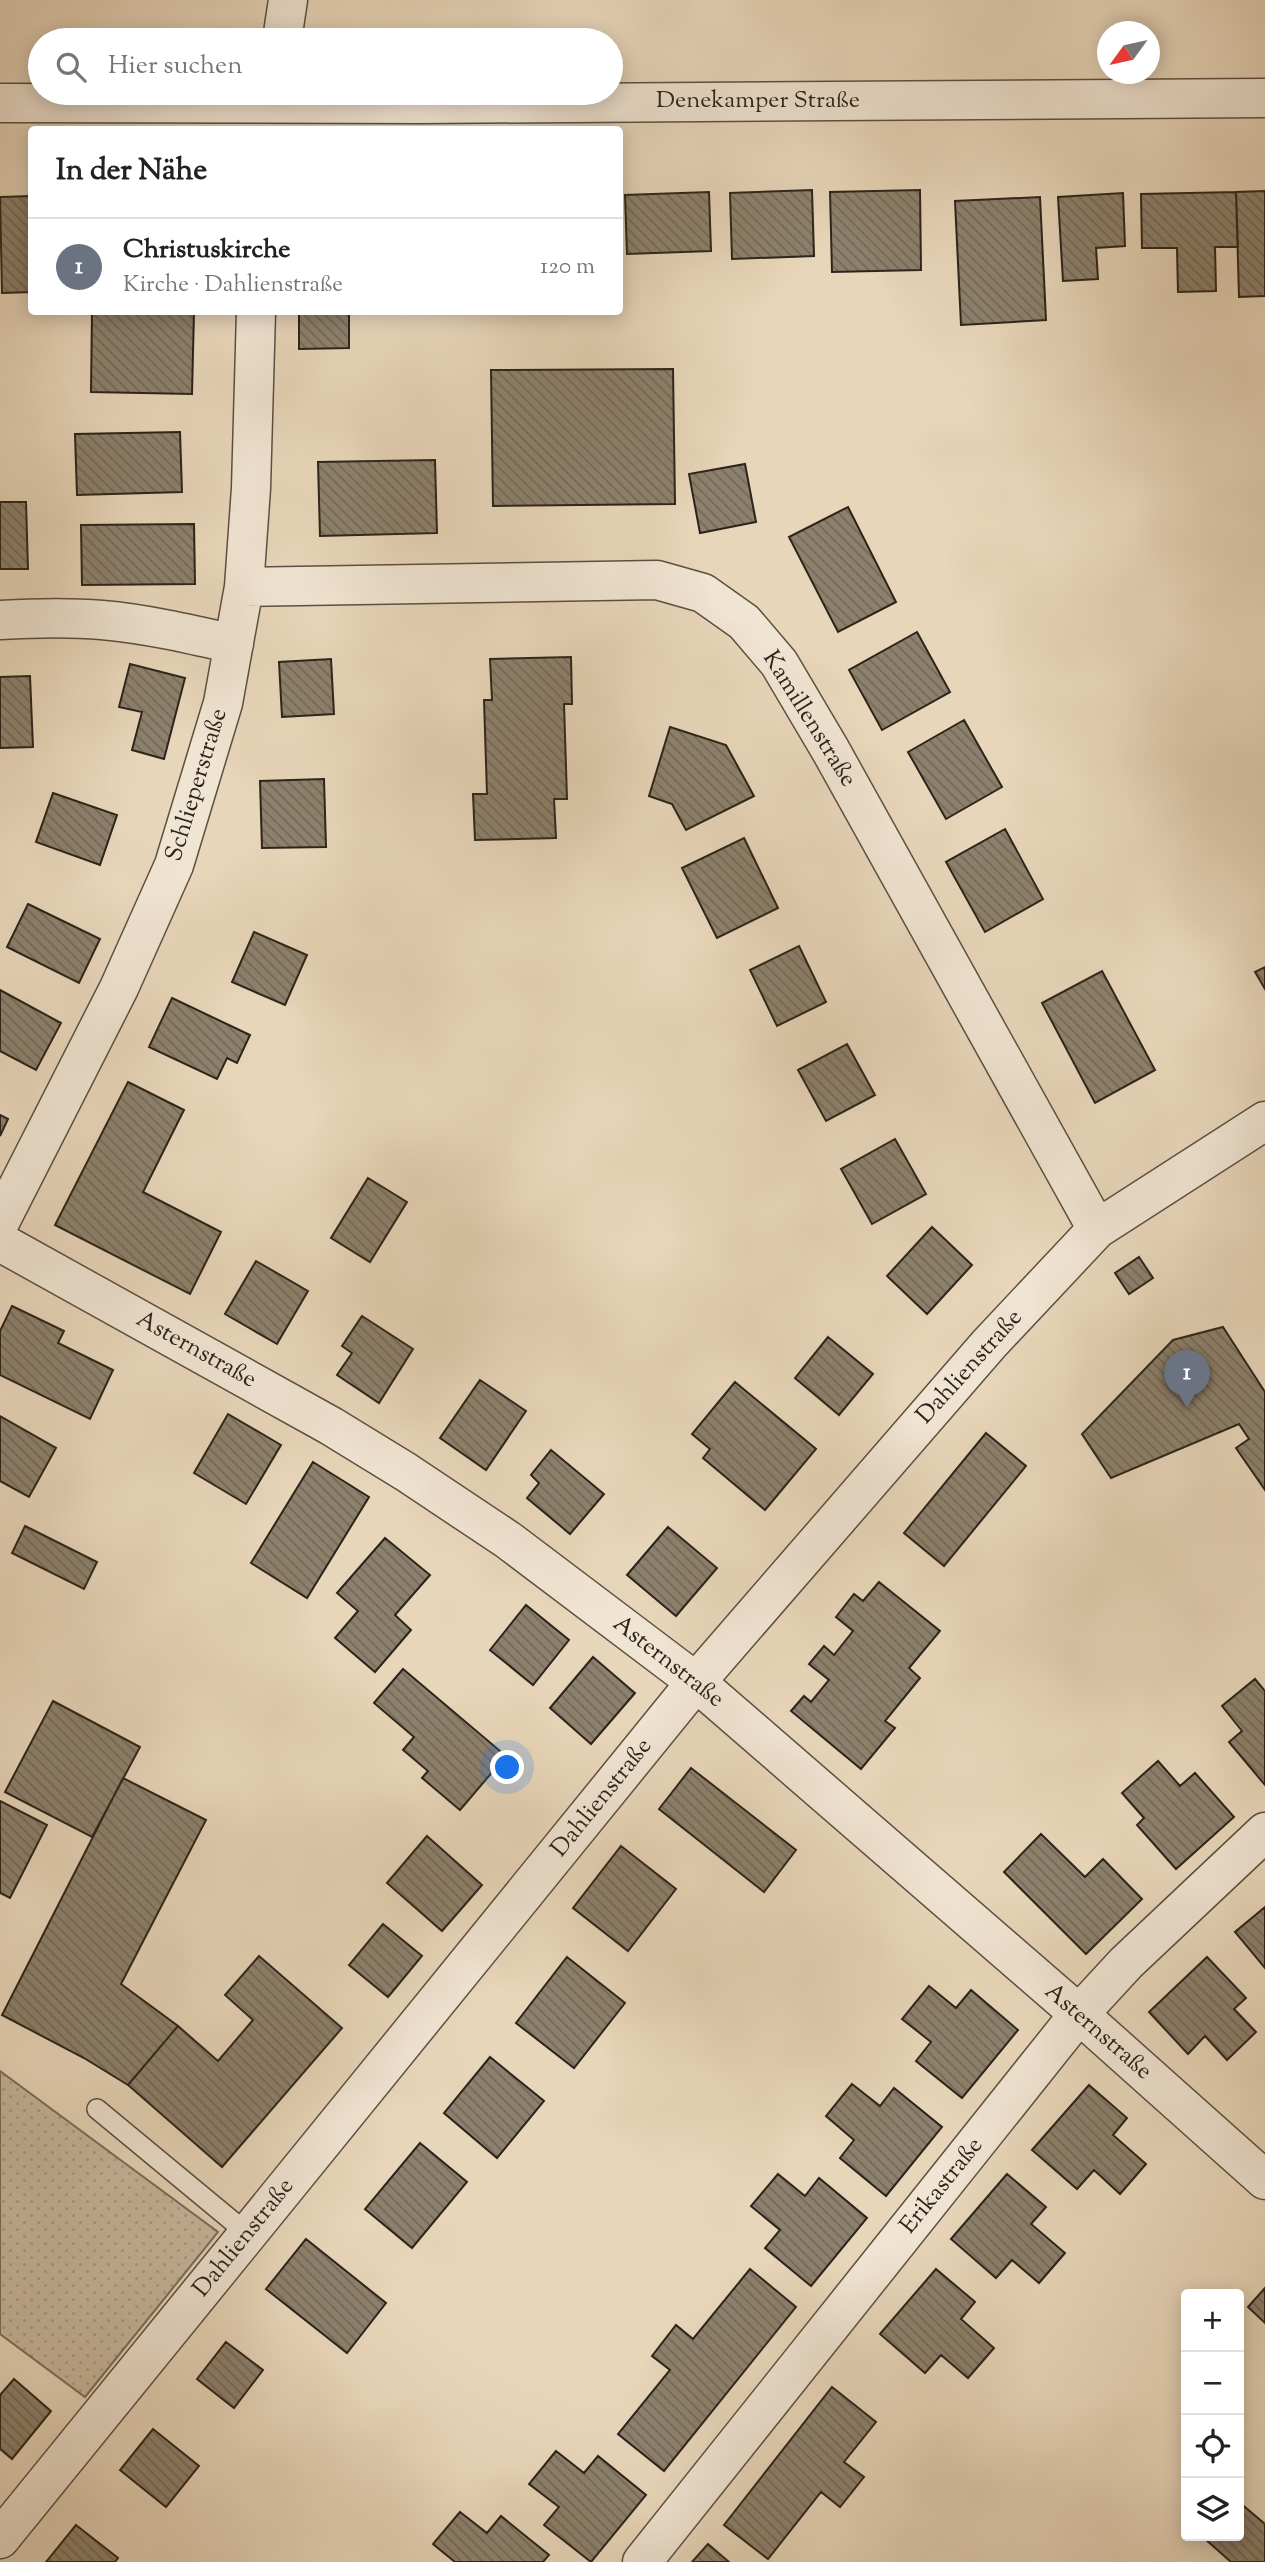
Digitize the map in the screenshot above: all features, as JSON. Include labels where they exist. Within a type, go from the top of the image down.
[{"type":"street","points":[[284,28],[288,0]]},
{"type":"street","name":"Denekamper Straße","points":[[89,105],[267,109],[1265,98]]},
{"type":"street","name":"Denekamper Straße","points":[[0,103],[28,104]]},
{"type":"street","name":"Schlieperstraße","points":[[0,1222],[119,988],[174,865],[223,703],[244,587],[251,488],[256,315]]},
{"type":"street","name":"Kamillenstraße","points":[[244,587],[657,580],[703,593],[744,622],[779,663],[831,751],[1097,1229]]},
{"type":"street","points":[[0,620],[102,620],[162,628],[234,644]]},
{"type":"street","name":"Dahlienstraße","points":[[0,2539],[696,1682],[989,1344],[1097,1229],[1265,1121]]},
{"type":"street","name":"Asternstraße","points":[[0,1242],[331,1426],[508,1540],[696,1682],[1079,2014],[1265,2180]]},
{"type":"street","name":"Erikastraße","points":[[642,2562],[1079,2014],[1146,1944],[1265,1832]]},
{"type":"lane","points":[[97,2109],[248,2234]]},
{"type":"shaded area","points":[[0,2071],[218,2232],[85,2397],[0,2334]]},
{"type":"building","points":[[812,190],[814,256],[732,259],[730,193]]},
{"type":"building","points":[[920,190],[921,270],[832,272],[830,192]]},
{"type":"building","points":[[1265,191],[1265,296],[1239,297],[1236,192]]},
{"type":"building","points":[[709,192],[711,251],[627,254],[625,195]]},
{"type":"building","points":[[1236,192],[1238,247],[1215,247],[1216,291],[1178,292],[1177,248],[1142,248],[1141,194]]},
{"type":"building","points":[[1123,193],[1125,246],[1096,248],[1098,279],[1063,281],[1058,197]]},
{"type":"building","points":[[28,196],[28,292],[2,293],[0,197]]},
{"type":"building","points":[[1040,197],[1046,320],[961,325],[955,201]]},
{"type":"building","points":[[92,315],[194,315],[192,394],[91,392]]},
{"type":"building","points":[[299,315],[349,315],[349,348],[299,349]]},
{"type":"building","points":[[673,369],[675,504],[493,506],[491,370]]},
{"type":"building","points":[[180,432],[182,492],[77,495],[75,434]]},
{"type":"building","points":[[435,460],[437,533],[320,536],[318,462]]},
{"type":"building","points":[[745,464],[756,522],[700,533],[689,474]]},
{"type":"building","points":[[0,502],[26,502],[28,569],[0,569]]},
{"type":"building","points":[[848,507],[896,602],[838,632],[789,537]]},
{"type":"building","points":[[194,524],[195,584],[82,585],[81,525]]},
{"type":"building","points":[[917,632],[950,692],[882,730],[849,670]]},
{"type":"building","points":[[571,657],[572,704],[564,704],[567,799],[554,799],[556,838],[475,840],[473,794],[487,794],[484,700],[492,700],[490,659]]},
{"type":"building","points":[[331,659],[334,714],[282,717],[279,662]]},
{"type":"building","points":[[130,664],[185,678],[164,759],[132,750],[142,712],[119,707]]},
{"type":"building","points":[[30,676],[33,747],[0,748],[0,677]]},
{"type":"building","points":[[964,720],[1002,787],[946,819],[908,752]]},
{"type":"building","points":[[670,727],[726,745],[754,796],[686,830],[672,804],[649,796]]},
{"type":"building","points":[[324,779],[326,847],[262,848],[260,781]]},
{"type":"building","points":[[53,793],[117,815],[100,865],[36,842]]},
{"type":"building","points":[[1005,829],[1043,899],[985,932],[946,862]]},
{"type":"building","points":[[744,838],[778,908],[717,938],[682,868]]},
{"type":"building","points":[[28,904],[100,939],[79,983],[7,947]]},
{"type":"building","points":[[254,932],[307,955],[285,1005],[232,982]]},
{"type":"building","points":[[799,946],[826,1002],[777,1026],[750,970]]},
{"type":"building","points":[[1265,967],[1265,989],[1255,972]]},
{"type":"building","points":[[1102,971],[1155,1070],[1095,1103],[1042,1003]]},
{"type":"building","points":[[0,990],[61,1023],[36,1070],[0,1051]]},
{"type":"building","points":[[172,998],[250,1035],[237,1063],[227,1058],[217,1079],[149,1047]]},
{"type":"building","points":[[847,1044],[875,1095],[826,1121],[798,1070]]},
{"type":"building","points":[[128,1082],[184,1110],[143,1192],[221,1232],[190,1294],[55,1225]]},
{"type":"building","points":[[0,1115],[8,1119],[0,1136]]},
{"type":"building","points":[[895,1139],[926,1194],[872,1224],[841,1169]]},
{"type":"building","points":[[368,1178],[407,1202],[370,1262],[331,1238]]},
{"type":"building","points":[[932,1227],[972,1265],[927,1314],[887,1276]]},
{"type":"building","points":[[1139,1257],[1153,1278],[1129,1294],[1115,1273]]},
{"type":"building","points":[[256,1261],[308,1291],[277,1344],[225,1314]]},
{"type":"building","points":[[12,1306],[64,1331],[58,1343],[113,1370],[90,1419],[0,1375],[0,1331]]},
{"type":"building","points":[[362,1316],[413,1349],[379,1403],[337,1375],[352,1353],[342,1346]]},
{"type":"building","points":[[1223,1327],[1265,1392],[1265,1490],[1236,1448],[1249,1439],[1239,1424],[1111,1478],[1082,1434],[1173,1340]]},
{"type":"building","points":[[828,1337],[873,1374],[839,1415],[795,1378]]},
{"type":"building","points":[[480,1380],[526,1411],[486,1470],[440,1438]]},
{"type":"building","points":[[735,1382],[816,1449],[765,1510],[703,1458],[710,1449],[692,1434]]},
{"type":"building","points":[[228,1414],[281,1445],[246,1504],[194,1473]]},
{"type":"building","points":[[0,1416],[56,1448],[29,1497],[0,1481]]},
{"type":"building","points":[[986,1433],[1026,1466],[944,1566],[904,1533]]},
{"type":"building","points":[[551,1450],[604,1494],[570,1534],[527,1498],[539,1483],[531,1475]]},
{"type":"building","points":[[313,1462],[369,1497],[307,1598],[251,1563]]},
{"type":"building","points":[[25,1526],[97,1562],[84,1589],[12,1553]]},
{"type":"building","points":[[668,1527],[717,1568],[676,1616],[627,1575]]},
{"type":"building","points":[[385,1538],[430,1575],[395,1615],[411,1630],[375,1672],[335,1638],[358,1611],[337,1593]]},
{"type":"building","points":[[879,1582],[940,1631],[909,1668],[920,1678],[885,1721],[895,1728],[861,1769],[791,1711],[804,1696],[811,1702],[829,1680],[809,1664],[824,1646],[834,1655],[853,1631],[836,1617],[854,1594],[863,1601]]},
{"type":"building","points":[[526,1605],[569,1640],[533,1685],[490,1650]]},
{"type":"building","points":[[593,1657],[635,1693],[591,1744],[550,1708]]},
{"type":"building","points":[[403,1669],[506,1756],[460,1810],[422,1778],[428,1771],[403,1750],[414,1737],[374,1703]]},
{"type":"building","points":[[1255,1679],[1265,1691],[1265,1785],[1229,1742],[1242,1731],[1222,1706]]},
{"type":"building","points":[[53,1701],[140,1747],[92,1837],[5,1792]]},
{"type":"building","points":[[1158,1761],[1180,1786],[1195,1773],[1234,1817],[1176,1869],[1137,1825],[1144,1818],[1122,1793]]},
{"type":"building","points":[[691,1768],[796,1850],[764,1892],[659,1809]]},
{"type":"building","points":[[123,1778],[206,1820],[121,1984],[178,2026],[128,2085],[84,2058],[2,2015]]},
{"type":"building","points":[[0,1801],[47,1825],[10,1898],[0,1893]]},
{"type":"building","points":[[1041,1834],[1085,1877],[1103,1859],[1142,1899],[1086,1954],[1004,1872]]},
{"type":"building","points":[[427,1836],[482,1885],[442,1931],[387,1883]]},
{"type":"building","points":[[621,1846],[676,1889],[628,1951],[573,1908]]},
{"type":"building","points":[[1265,1907],[1265,1968],[1235,1932]]},
{"type":"building","points":[[383,1924],[422,1956],[388,1997],[349,1965]]},
{"type":"building","points":[[259,1956],[342,2028],[222,2167],[128,2085],[178,2026],[218,2061],[253,2020],[225,1995]]},
{"type":"building","points":[[567,1957],[625,2003],[574,2068],[516,2023]]},
{"type":"building","points":[[1207,1957],[1246,1998],[1234,2009],[1256,2032],[1227,2060],[1205,2036],[1188,2054],[1149,2012]]},
{"type":"building","points":[[929,1986],[956,2008],[971,1990],[1018,2030],[962,2098],[916,2061],[931,2042],[902,2019]]},
{"type":"building","points":[[490,2057],[544,2101],[497,2158],[444,2113]]},
{"type":"building","points":[[852,2084],[880,2106],[894,2088],[942,2127],[886,2196],[840,2158],[854,2140],[826,2116]]},
{"type":"building","points":[[1089,2085],[1127,2118],[1113,2135],[1146,2164],[1120,2194],[1094,2170],[1077,2189],[1032,2150]]},
{"type":"building","points":[[420,2143],[467,2182],[412,2248],[365,2209]]},
{"type":"building","points":[[778,2174],[805,2196],[819,2178],[867,2218],[811,2286],[765,2248],[780,2230],[751,2206]]},
{"type":"building","points":[[1007,2174],[1046,2207],[1031,2224],[1065,2253],[1039,2283],[1012,2260],[996,2278],[951,2239]]},
{"type":"building","points":[[306,2239],[386,2303],[347,2353],[266,2289]]},
{"type":"building","points":[[750,2269],[796,2307],[664,2471],[618,2434],[670,2370],[652,2356],[676,2325],[693,2339]]},
{"type":"building","points":[[936,2269],[975,2302],[961,2319],[994,2348],[968,2378],[941,2355],[925,2373],[880,2334]]},
{"type":"building","points":[[1265,2288],[1265,2323],[1248,2307]]},
{"type":"building","points":[[226,2342],[263,2370],[234,2408],[197,2379]]},
{"type":"building","points":[[14,2379],[51,2411],[12,2459],[0,2449],[0,2395]]},
{"type":"building","points":[[832,2387],[876,2422],[844,2462],[864,2477],[840,2507],[821,2492],[768,2559],[724,2525]]},
{"type":"building","points":[[153,2429],[199,2466],[166,2507],[120,2470]]},
{"type":"building","points":[[556,2451],[584,2473],[598,2456],[646,2495],[591,2562],[544,2525],[559,2507],[529,2484]]},
{"type":"building","points":[[1244,2506],[1265,2524],[1265,2562],[1231,2562],[1207,2541],[1244,2541]]},
{"type":"building","points":[[460,2512],[487,2533],[501,2516],[549,2555],[543,2562],[455,2562],[433,2544]]},
{"type":"building","points":[[76,2525],[118,2558],[115,2562],[46,2562]]},
{"type":"building","points":[[708,2544],[729,2562],[692,2562]]},
{"type":"place","name":"Christuskirche","points":[[1187,1408]]}]
